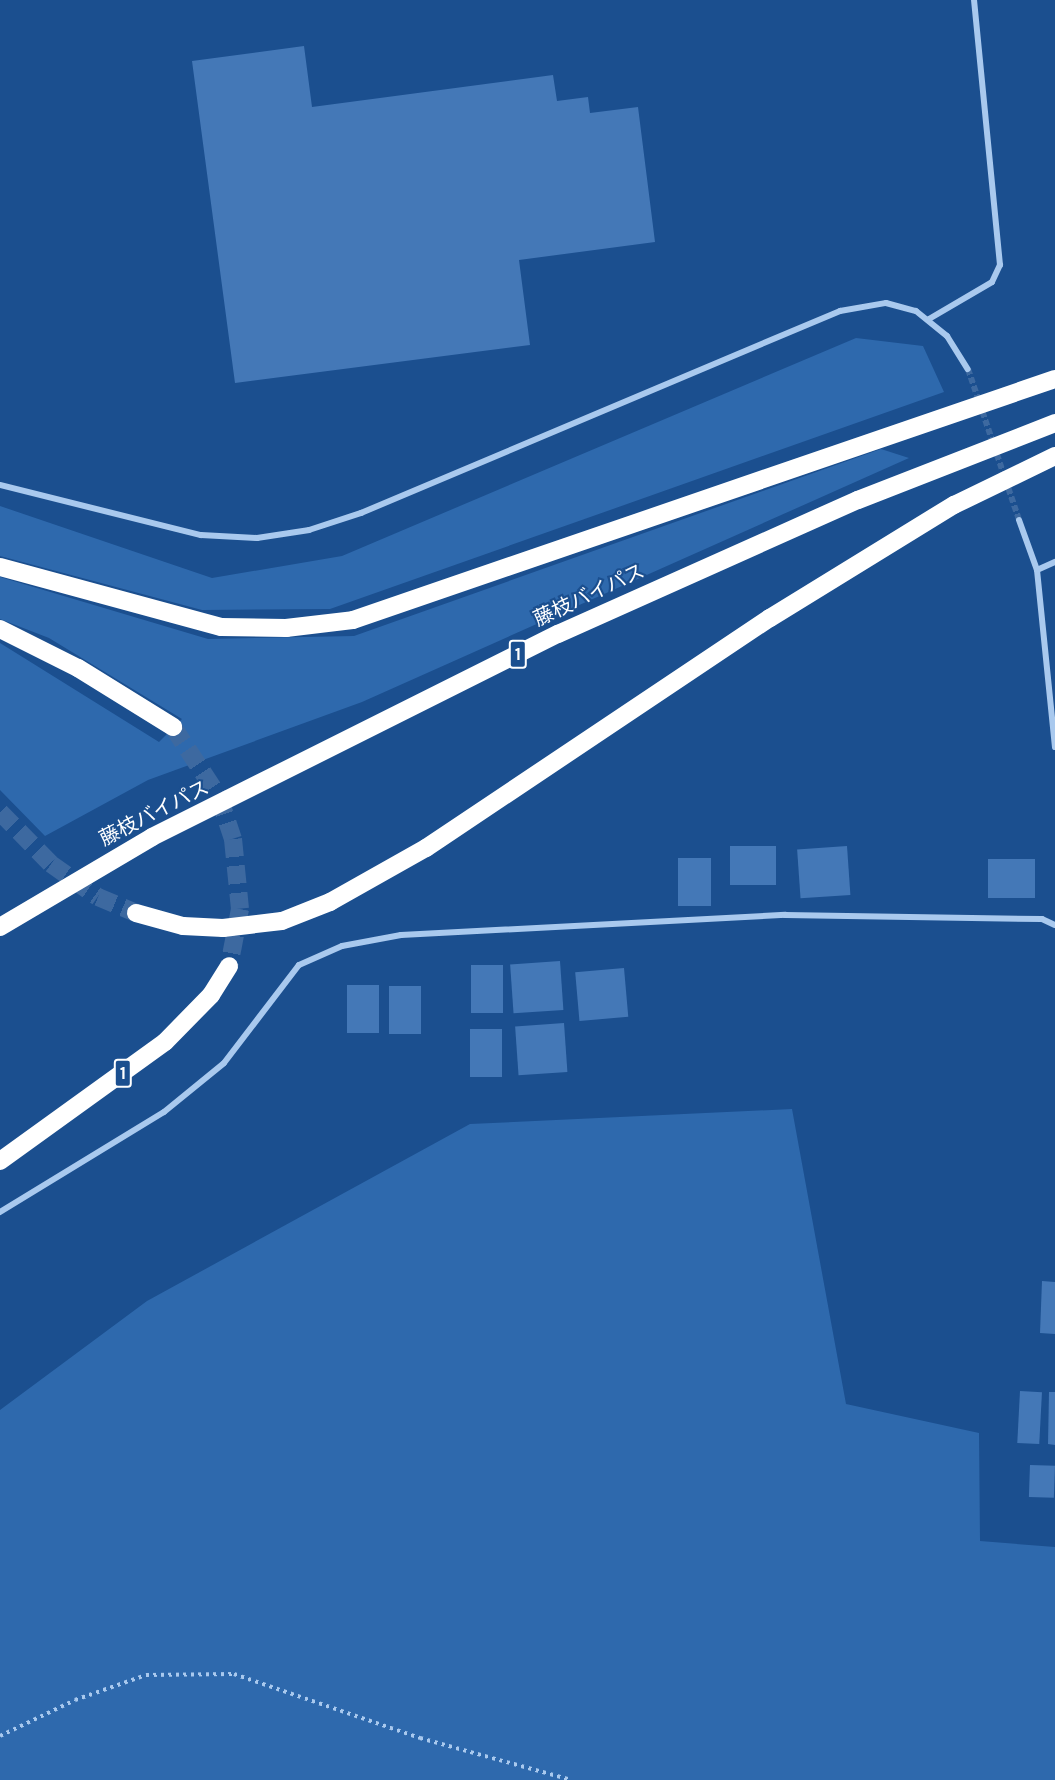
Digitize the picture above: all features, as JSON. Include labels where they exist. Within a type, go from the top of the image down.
[{"type":"highway","points":[[0,567],[221,627],[286,628],[353,620],[1055,379]]},
{"type":"highway","name":"藤枝バイパス","points":[[0,927],[152,837],[558,634],[858,500],[1055,423]]},
{"type":"highway","points":[[136,913],[183,926],[223,928],[282,921],[330,902],[426,848],[770,618],[954,505],[1055,456]]},
{"type":"highway","points":[[0,629],[78,668],[173,727]]},
{"type":"highway","name":"1","points":[[0,1161],[165,1042],[211,995],[229,966]]},
{"type":"street","points":[[929,319],[992,282],[1000,265],[974,0]]},
{"type":"street","points":[[0,485],[201,535],[257,538],[309,530],[840,311],[886,303],[929,319],[968,369]]},
{"type":"street","points":[[1019,520],[1037,570],[1055,747]]},
{"type":"street","points":[[1037,570],[1055,562]]},
{"type":"street","points":[[0,1212],[164,1112],[224,1063],[299,965],[342,946],[401,935],[785,915],[1042,919],[1055,925]]},
{"type":"path","points":[[0,1736],[75,1700],[146,1675],[234,1674],[420,1738],[571,1780]]},
{"type":"shaded area","points":[[856,338],[923,346],[944,392],[330,609],[202,610],[0,556],[0,506],[212,578],[342,556]]},
{"type":"shaded area","points":[[881,449],[909,458],[362,702],[148,780],[45,836],[0,790],[0,643],[159,742],[182,719],[49,638],[0,619],[0,577],[208,639],[354,636]]},
{"type":"shaded area","points":[[792,1109],[846,1404],[979,1433],[980,1541],[1055,1547],[1055,1780],[0,1780],[0,1410],[147,1301],[470,1124]]},
{"type":"building","points":[[304,46],[312,107],[553,75],[557,101],[588,97],[590,113],[638,107],[655,242],[519,260],[530,345],[235,383],[192,61]]},
{"type":"building","points":[[730,846],[776,846],[776,885],[730,885]]},
{"type":"building","points":[[847,846],[850,895],[801,898],[797,849]]},
{"type":"building","points":[[678,858],[711,858],[711,906],[678,906]]},
{"type":"building","points":[[988,859],[1035,859],[1035,898],[988,898]]},
{"type":"building","points":[[560,961],[563,1010],[514,1013],[510,964]]},
{"type":"building","points":[[471,965],[503,965],[503,1013],[471,1013]]},
{"type":"building","points":[[624,968],[628,1017],[579,1021],[575,972]]},
{"type":"building","points":[[347,985],[379,985],[379,1033],[347,1033]]},
{"type":"building","points":[[389,986],[421,986],[421,1034],[389,1034]]},
{"type":"building","points":[[564,1023],[567,1072],[519,1075],[515,1026]]},
{"type":"building","points":[[470,1029],[502,1029],[502,1077],[470,1077]]},
{"type":"building","points":[[1042,1281],[1055,1282],[1055,1334],[1040,1333]]},
{"type":"building","points":[[1020,1391],[1042,1392],[1039,1444],[1017,1443]]},
{"type":"building","points":[[1049,1392],[1055,1392],[1055,1445],[1048,1444]]},
{"type":"building","points":[[1030,1465],[1055,1466],[1054,1498],[1029,1497]]},
{"type":"tunnel","points":[[968,369],[1019,520]]},
{"type":"tunnel","points":[[173,727],[219,797],[233,839],[240,909],[229,966]]},
{"type":"tunnel","points":[[0,812],[51,864],[98,897],[136,913]]}]
